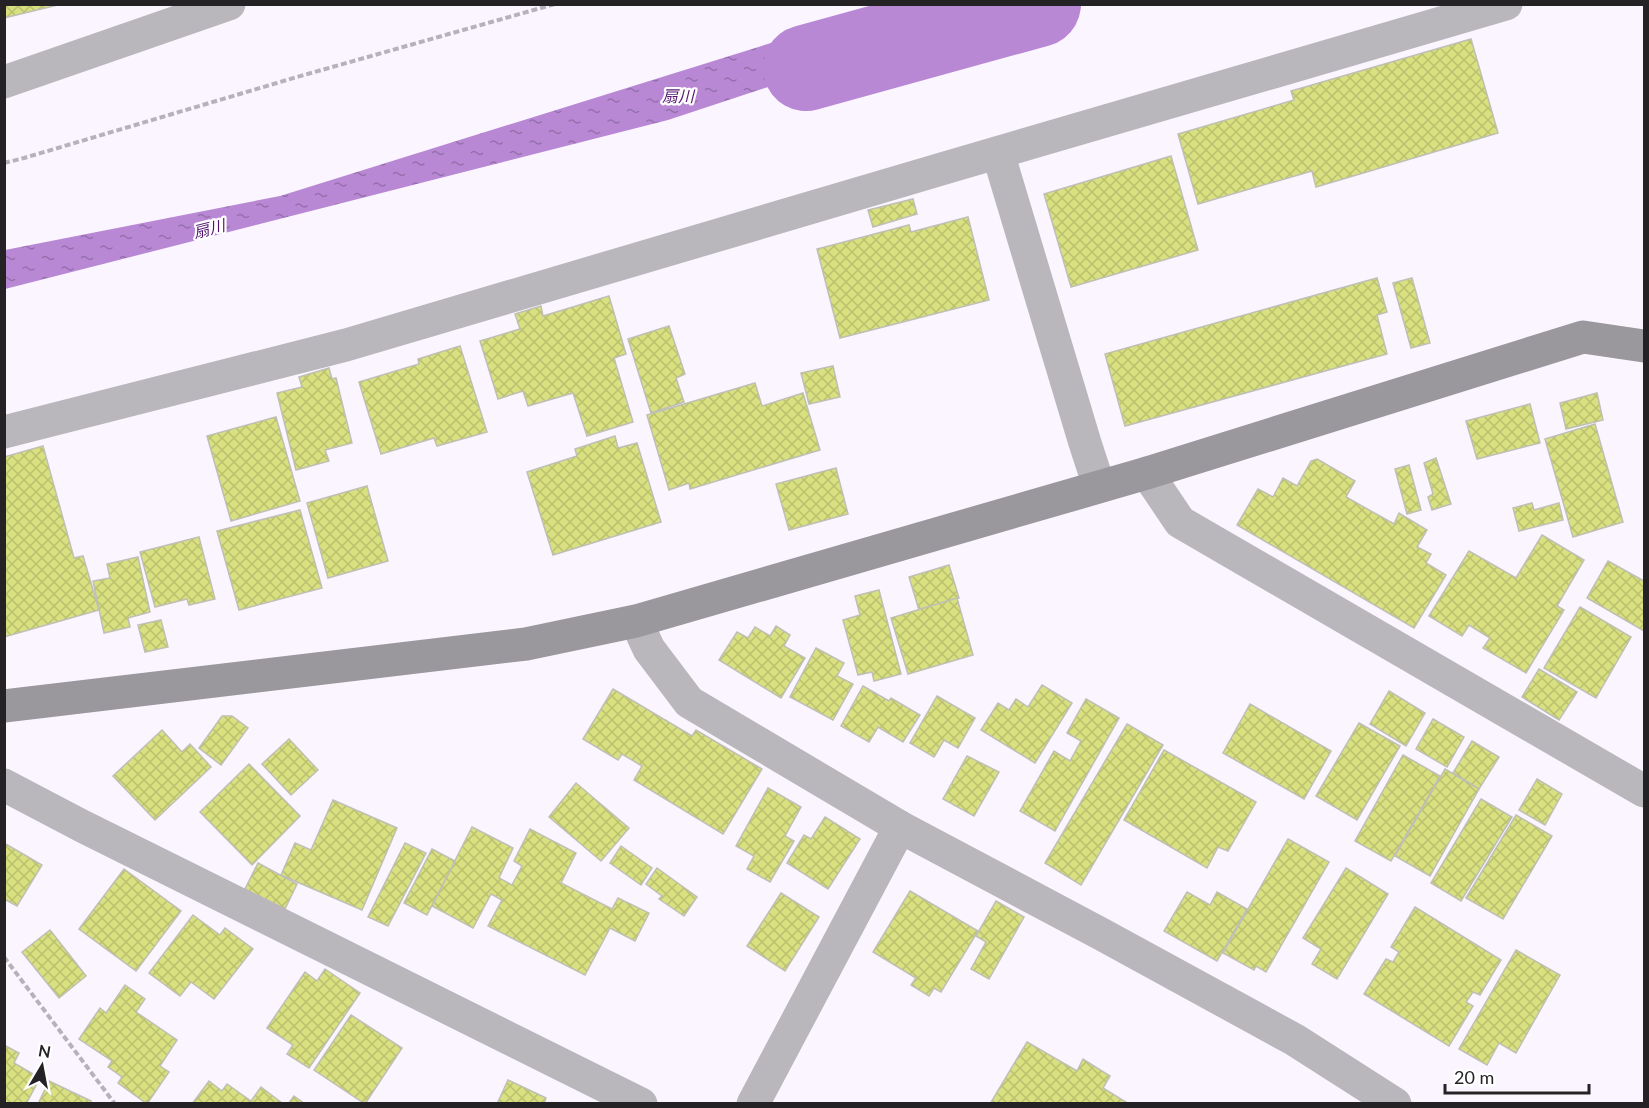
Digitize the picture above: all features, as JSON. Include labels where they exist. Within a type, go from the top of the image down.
[{"type":"street","points":[[4,82],[229,4]]},
{"type":"street","points":[[4,432],[346,345],[1506,4]]},
{"type":"street","points":[[998,153],[1099,486]]},
{"type":"street","points":[[4,706],[526,644],[636,621],[1147,473],[1583,337],[1644,346]]},
{"type":"street","points":[[1147,473],[1180,522],[1644,790]]},
{"type":"street","points":[[636,621],[649,649],[689,702],[900,827],[1295,1040],[1395,1104]]},
{"type":"street","points":[[4,785],[641,1104]]},
{"type":"street","points":[[753,1104],[900,827]]},
{"type":"path","points":[[4,163],[555,4]]},
{"type":"path","points":[[4,957],[115,1104]]},
{"type":"water","name":"扇川","points":[[896,4],[1017,5],[668,120],[5,289],[5,250],[280,196]]},
{"type":"building","points":[[4,4],[58,4],[58,5],[4,18]]},
{"type":"building","points":[[1471,39],[1498,133],[1316,187],[1312,171],[1198,204],[1178,134],[1294,100],[1291,91]]},
{"type":"building","points":[[1171,156],[1198,250],[1071,287],[1044,194]]},
{"type":"building","points":[[913,199],[917,214],[873,227],[868,210]]},
{"type":"building","points":[[968,217],[989,300],[840,338],[817,249],[909,225],[911,232]]},
{"type":"building","points":[[1377,278],[1387,312],[1377,315],[1387,354],[1125,426],[1105,354]]},
{"type":"building","points":[[1412,278],[1430,343],[1411,348],[1393,283]]},
{"type":"building","points":[[609,296],[626,354],[614,358],[633,422],[587,436],[573,393],[528,406],[523,391],[498,399],[480,341],[520,329],[515,314],[541,306],[543,316]]},
{"type":"building","points":[[669,326],[685,374],[676,378],[684,402],[651,413],[628,339]]},
{"type":"building","points":[[460,346],[487,432],[437,446],[434,438],[381,454],[359,382],[419,364],[418,359]]},
{"type":"building","points":[[833,366],[840,397],[809,404],[801,373]]},
{"type":"building","points":[[329,368],[332,379],[336,378],[352,443],[325,450],[329,461],[296,470],[277,393],[302,387],[299,377]]},
{"type":"building","points":[[755,383],[762,406],[803,393],[820,450],[690,489],[689,483],[669,490],[647,415]]},
{"type":"building","points":[[1597,393],[1603,420],[1566,429],[1560,403]]},
{"type":"building","points":[[1530,404],[1540,443],[1477,459],[1466,421]]},
{"type":"building","points":[[276,417],[300,501],[231,521],[207,436]]},
{"type":"building","points":[[1595,424],[1623,522],[1573,537],[1545,439]]},
{"type":"building","points":[[615,436],[618,448],[637,443],[661,522],[553,555],[527,472],[577,456],[575,449]]},
{"type":"building","points":[[43,446],[74,558],[83,556],[99,610],[4,637],[4,457]]},
{"type":"building","points":[[1436,458],[1451,504],[1432,510],[1428,497],[1433,494],[1424,463]]},
{"type":"building","points":[[1317,459],[1355,481],[1346,497],[1394,524],[1399,513],[1427,530],[1417,547],[1431,554],[1426,563],[1446,575],[1414,628],[1237,525],[1258,489],[1273,497],[1283,478],[1297,486],[1311,461]]},
{"type":"building","points":[[1409,465],[1421,510],[1407,514],[1395,469]]},
{"type":"building","points":[[836,468],[848,514],[789,530],[776,484]]},
{"type":"building","points":[[367,486],[388,561],[328,578],[307,503]]},
{"type":"building","points":[[1532,503],[1534,510],[1559,503],[1563,520],[1519,531],[1513,508]]},
{"type":"building","points":[[300,510],[322,588],[239,610],[217,531]]},
{"type":"building","points":[[1542,535],[1584,560],[1557,606],[1564,610],[1526,673],[1483,648],[1490,638],[1469,625],[1462,636],[1429,616],[1469,551],[1516,578]]},
{"type":"building","points":[[199,537],[215,599],[189,605],[187,599],[155,607],[140,552]]},
{"type":"building","points":[[138,557],[150,612],[128,618],[130,627],[104,633],[93,581],[110,578],[107,564]]},
{"type":"building","points":[[1608,561],[1644,581],[1644,631],[1587,598]]},
{"type":"building","points":[[949,565],[959,598],[919,610],[909,577]]},
{"type":"building","points":[[879,590],[901,674],[874,681],[872,672],[858,675],[843,620],[860,615],[855,596]]},
{"type":"building","points":[[957,598],[973,655],[908,674],[891,618]]},
{"type":"building","points":[[1580,607],[1631,637],[1596,698],[1544,668]]},
{"type":"building","points":[[161,620],[168,647],[145,652],[138,625]]},
{"type":"building","points":[[776,626],[790,635],[784,646],[805,658],[781,698],[719,660],[737,632],[748,638],[755,627],[770,636]]},
{"type":"building","points":[[816,648],[844,663],[837,676],[853,684],[833,720],[790,697]]},
{"type":"building","points":[[1539,669],[1577,692],[1559,720],[1522,697]]},
{"type":"building","points":[[1042,685],[1072,703],[1035,763],[981,730],[998,703],[1009,710],[1016,699],[1028,707]]},
{"type":"building","points":[[863,686],[889,701],[891,698],[920,715],[903,742],[878,727],[869,742],[841,726]]},
{"type":"building","points":[[613,689],[692,736],[696,730],[762,769],[723,834],[634,780],[642,766],[622,754],[618,760],[583,739]]},
{"type":"building","points":[[1389,691],[1425,713],[1406,746],[1370,724]]},
{"type":"building","points":[[937,696],[975,718],[958,748],[944,740],[934,757],[910,743]]},
{"type":"building","points":[[1086,699],[1119,718],[1055,831],[1020,811],[1054,751],[1070,761],[1081,741],[1067,733]]},
{"type":"building","points":[[1250,704],[1331,751],[1304,799],[1223,753]]},
{"type":"building","points":[[222,716],[232,716],[248,728],[221,765],[199,748]]},
{"type":"building","points":[[1433,719],[1464,737],[1447,767],[1416,749]]},
{"type":"building","points":[[1359,723],[1400,746],[1357,820],[1316,796]]},
{"type":"building","points":[[1127,724],[1163,745],[1081,885],[1045,863]]},
{"type":"building","points":[[162,730],[182,752],[190,744],[211,767],[155,820],[113,776]]},
{"type":"building","points":[[289,739],[318,770],[291,795],[262,764]]},
{"type":"building","points":[[1472,741],[1499,757],[1479,789],[1453,773]]},
{"type":"building","points":[[1164,750],[1256,802],[1228,851],[1218,847],[1207,868],[1124,820]]},
{"type":"building","points":[[1403,755],[1440,776],[1391,861],[1355,841]]},
{"type":"building","points":[[967,756],[999,772],[974,816],[943,799]]},
{"type":"building","points":[[249,764],[300,816],[252,865],[200,812]]},
{"type":"building","points":[[1445,769],[1479,789],[1430,876],[1395,856]]},
{"type":"building","points":[[1537,779],[1562,794],[1545,825],[1519,810]]},
{"type":"building","points":[[576,783],[629,828],[601,861],[549,817]]},
{"type":"building","points":[[768,788],[801,807],[785,836],[794,841],[770,882],[747,869],[754,856],[736,846]]},
{"type":"building","points":[[1481,799],[1512,817],[1461,901],[1431,883]]},
{"type":"building","points":[[333,800],[397,828],[362,910],[281,875],[295,843],[311,850]]},
{"type":"building","points":[[1516,815],[1552,836],[1503,919],[1466,898]]},
{"type":"building","points":[[825,817],[860,839],[828,889],[787,863],[804,835],[811,839]]},
{"type":"building","points":[[472,827],[513,848],[499,878],[512,885],[522,866],[514,861],[530,829],[576,853],[561,883],[612,909],[618,898],[649,913],[635,941],[610,928],[585,975],[488,926],[502,900],[491,894],[473,928],[432,906]]},
{"type":"building","points":[[1288,839],[1329,862],[1266,972],[1256,966],[1254,970],[1223,953]]},
{"type":"building","points":[[4,843],[42,865],[17,906],[4,899]]},
{"type":"building","points":[[405,843],[426,853],[388,926],[368,917]]},
{"type":"building","points":[[621,846],[652,868],[641,885],[610,863]]},
{"type":"building","points":[[432,849],[455,861],[427,915],[404,903]]},
{"type":"building","points":[[258,863],[297,884],[285,909],[245,889]]},
{"type":"building","points":[[657,868],[697,897],[684,916],[659,899],[662,896],[646,884]]},
{"type":"building","points":[[1346,868],[1388,894],[1337,979],[1312,964],[1321,949],[1303,938]]},
{"type":"building","points":[[124,869],[181,911],[136,971],[79,929]]},
{"type":"building","points":[[910,891],[978,931],[941,992],[934,988],[929,996],[911,985],[916,978],[873,952]]},
{"type":"building","points":[[1187,892],[1210,905],[1217,892],[1247,909],[1217,961],[1164,931]]},
{"type":"building","points":[[781,893],[819,917],[785,971],[747,946]]},
{"type":"building","points":[[996,901],[1024,917],[989,979],[971,969],[986,942],[976,936]]},
{"type":"building","points":[[1415,907],[1501,960],[1480,995],[1473,992],[1466,1002],[1473,1006],[1449,1046],[1364,994],[1386,959],[1393,962],[1399,952],[1391,947]]},
{"type":"building","points":[[193,915],[220,935],[225,928],[253,949],[214,999],[191,982],[180,996],[149,973]]},
{"type":"building","points":[[50,930],[86,976],[59,998],[22,952]]},
{"type":"building","points":[[1516,950],[1560,975],[1516,1053],[1499,1043],[1487,1065],[1459,1049]]},
{"type":"building","points":[[325,969],[360,993],[309,1068],[287,1054],[293,1045],[267,1028],[305,972],[317,981]]},
{"type":"building","points":[[125,985],[145,999],[136,1012],[177,1040],[160,1066],[169,1072],[147,1104],[118,1083],[122,1077],[108,1067],[112,1061],[79,1039],[100,1008],[106,1013]]},
{"type":"building","points":[[351,1015],[402,1048],[365,1104],[314,1070]]},
{"type":"building","points":[[1027,1042],[1077,1071],[1083,1059],[1110,1076],[1103,1088],[1129,1104],[990,1104]]},
{"type":"building","points":[[4,1045],[19,1053],[14,1063],[40,1078],[26,1104],[4,1104]]},
{"type":"building","points":[[508,1080],[546,1098],[544,1104],[502,1104],[498,1102]]},
{"type":"building","points":[[49,1081],[91,1101],[90,1104],[38,1104]]},
{"type":"building","points":[[209,1081],[222,1091],[227,1084],[251,1101],[261,1087],[282,1103],[192,1104]]},
{"type":"building","points":[[294,1096],[305,1104],[288,1104]]},
{"type":"waterway","name":"扇川","points":[[806,68],[1038,4]]}]
